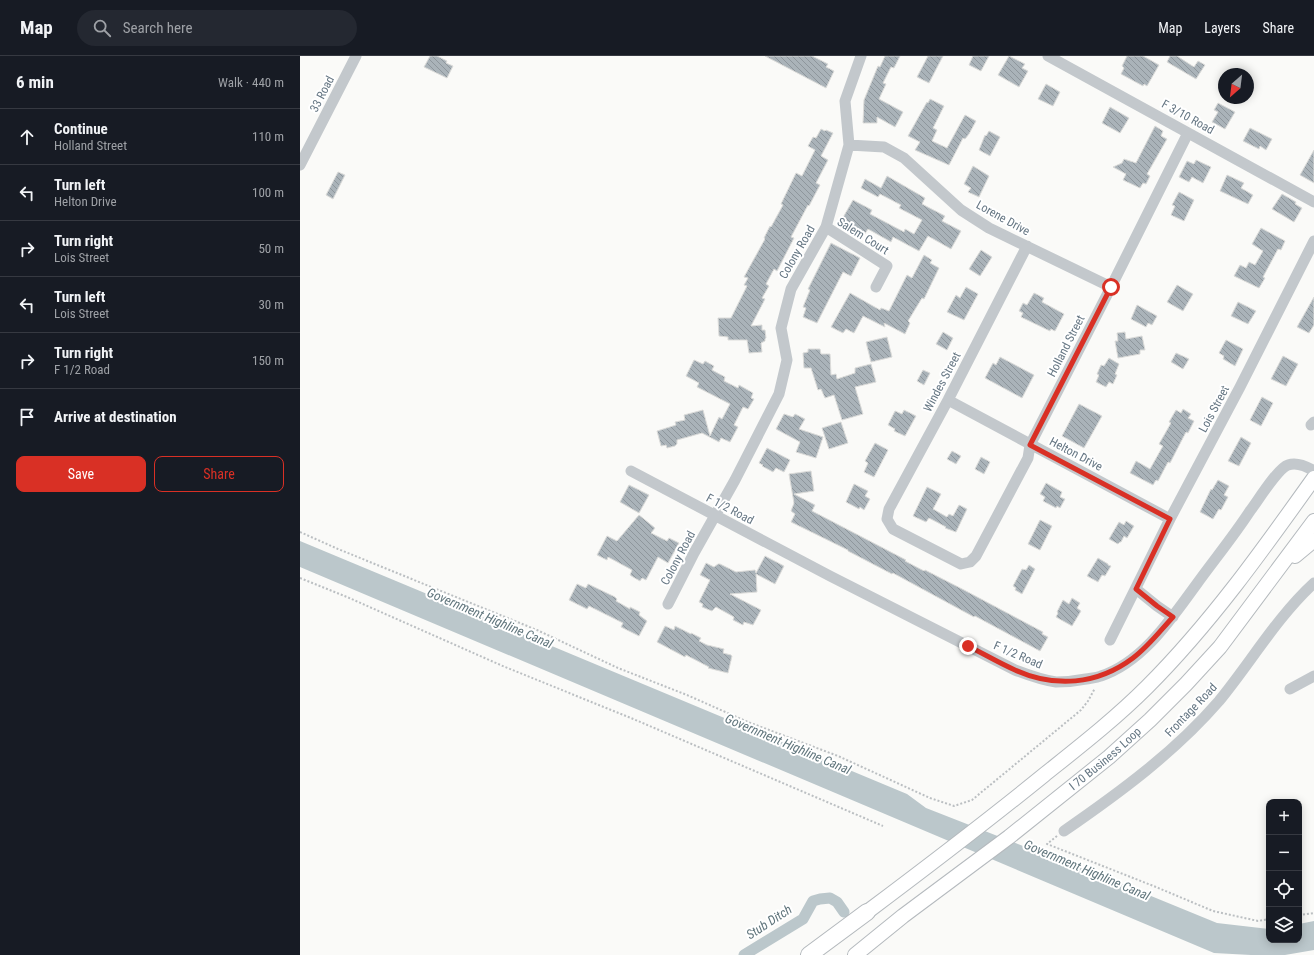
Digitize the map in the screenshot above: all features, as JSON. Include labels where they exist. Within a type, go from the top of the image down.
[{"type":"highway","points":[[809,955],[867,912]]},
{"type":"highway","points":[[824,955],[867,912]]},
{"type":"main road","points":[[867,912],[981,826],[1118,714],[1146,688],[1185,648],[1203,626],[1274,534],[1314,478]]},
{"type":"main road","name":"I 70 Business Loop","points":[[855,955],[903,916],[1009,837],[1109,757],[1150,720],[1220,647],[1314,521]]},
{"type":"main road","points":[[1278,571],[1314,540]]},
{"type":"street","name":"33 Road","points":[[300,165],[356,56]]},
{"type":"street","name":"Colony Road","points":[[668,604],[694,553],[716,516],[779,394],[787,360],[781,328],[790,289],[826,228],[849,145],[845,101],[860,56]]},
{"type":"street","name":"F 3/10 Road","points":[[1048,56],[1314,202]]},
{"type":"street","name":"Holland Street","points":[[962,564],[970,562],[976,556],[1028,458],[1030,445],[1188,133]]},
{"type":"street","name":"Lorene Drive","points":[[849,145],[884,147],[904,158],[961,210],[989,228],[1111,287]]},
{"type":"street","name":"Salem Court","points":[[826,228],[887,266],[876,287]]},
{"type":"street","name":"Lois Street","points":[[1110,640],[1170,519],[1314,241]]},
{"type":"street","name":"Windes Street","points":[[962,564],[893,529],[887,519],[889,509],[948,400],[1027,246]]},
{"type":"street","name":"Helton Drive","points":[[948,400],[1170,519]]},
{"type":"street","name":"F 1/2 Road","points":[[631,471],[830,576],[1015,670],[1038,678],[1056,682],[1076,681],[1101,676],[1134,658],[1173,617],[1263,493],[1286,465],[1296,464],[1306,466],[1314,471]]},
{"type":"street","name":"Frontage Road","points":[[1064,831],[1138,778],[1182,738],[1234,683],[1303,593],[1314,583]]},
{"type":"street","points":[[1136,589],[1173,617]]},
{"type":"street","points":[[1290,689],[1314,676]]},
{"type":"path","points":[[300,532],[352,555],[537,630],[618,668],[687,695],[748,722],[838,756],[930,798],[954,806],[972,800],[1081,710],[1088,701],[1101,676]]},
{"type":"path","points":[[300,578],[347,597],[505,667],[631,718],[883,826]]},
{"type":"path","points":[[1064,831],[1047,844],[1156,887],[1212,912],[1258,921],[1266,920]]},
{"type":"path","points":[[1302,915],[1314,913]]},
{"type":"water","name":"Government Highline Canal","points":[[300,541],[907,794],[926,808],[1090,871],[1217,923],[1266,929],[1266,943],[1302,943],[1302,923],[1314,921],[1314,950],[1285,955],[1214,953],[300,567]]},
{"type":"building","points":[[430,56],[437,56],[453,66],[447,78],[424,67]]},
{"type":"building","points":[[765,56],[812,56],[828,64],[826,67],[834,71],[826,88]]},
{"type":"building","points":[[885,56],[900,56],[894,68],[891,67],[883,83],[886,84],[879,99],[903,112],[895,127],[877,117],[877,123],[863,123],[864,100],[878,66],[880,67]]},
{"type":"building","points":[[928,56],[943,56],[929,83],[917,77]]},
{"type":"building","points":[[973,56],[989,56],[981,71],[969,65]]},
{"type":"building","points":[[1009,56],[1025,64],[1022,68],[1028,71],[1019,87],[998,75]]},
{"type":"building","points":[[1127,56],[1143,56],[1159,65],[1147,86],[1144,84],[1143,86],[1121,74],[1124,68],[1122,66]]},
{"type":"building","points":[[1170,56],[1177,56],[1194,67],[1198,61],[1205,65],[1196,79],[1167,62]]},
{"type":"building","points":[[1046,84],[1060,92],[1053,106],[1038,99]]},
{"type":"building","points":[[930,99],[944,106],[933,128],[937,130],[932,141],[947,148],[965,115],[976,121],[969,134],[965,139],[963,138],[949,165],[915,150],[920,142],[908,136]]},
{"type":"building","points":[[1218,103],[1235,112],[1225,129],[1212,122],[1218,112],[1214,110]]},
{"type":"building","points":[[1110,107],[1129,118],[1120,133],[1102,123]]},
{"type":"building","points":[[1155,126],[1163,131],[1161,136],[1167,139],[1147,174],[1150,176],[1146,184],[1143,183],[1140,188],[1123,180],[1126,174],[1113,167],[1122,163],[1124,159],[1136,163]]},
{"type":"building","points":[[1250,128],[1272,139],[1266,150],[1260,146],[1259,149],[1243,141]]},
{"type":"building","points":[[821,129],[833,133],[821,156],[828,160],[816,183],[820,185],[791,237],[794,238],[777,271],[774,269],[766,284],[769,286],[762,298],[765,299],[751,326],[762,325],[762,330],[765,330],[766,338],[765,341],[761,343],[762,352],[749,353],[747,340],[728,340],[728,337],[719,336],[718,318],[731,318],[747,286],[744,285],[748,278],[744,277],[765,239],[764,238],[770,226],[771,227],[783,205],[781,204],[796,173],[802,176],[815,150],[808,146],[813,137],[816,138]]},
{"type":"building","points":[[989,131],[1000,137],[990,156],[979,150],[985,135],[986,136]]},
{"type":"building","points":[[1314,150],[1314,183],[1300,175]]},
{"type":"building","points":[[1196,160],[1211,167],[1203,183],[1192,177],[1189,182],[1179,177],[1187,161],[1194,164]]},
{"type":"building","points":[[973,166],[989,176],[979,197],[968,192],[971,188],[964,184]]},
{"type":"building","points":[[338,172],[345,175],[333,199],[326,195]]},
{"type":"building","points":[[1227,175],[1244,183],[1241,188],[1253,195],[1248,204],[1220,191]]},
{"type":"building","points":[[887,176],[925,198],[922,204],[945,216],[942,221],[961,231],[951,249],[928,236],[919,251],[893,237],[891,242],[868,229],[864,235],[854,230],[853,232],[843,226],[845,223],[841,221],[853,200],[872,210],[870,214],[904,232],[905,229],[914,234],[922,220],[899,208],[901,205],[880,194],[878,197],[861,188],[865,179],[881,188]]},
{"type":"building","points":[[1179,192],[1194,200],[1184,221],[1171,215],[1175,206],[1172,205]]},
{"type":"building","points":[[1282,194],[1296,202],[1295,204],[1302,208],[1294,222],[1272,209]]},
{"type":"building","points":[[1261,228],[1285,241],[1281,250],[1278,249],[1263,277],[1265,278],[1259,288],[1234,276],[1240,265],[1246,268],[1249,262],[1255,265],[1263,251],[1252,244]]},
{"type":"building","points":[[831,243],[860,258],[851,276],[843,272],[817,323],[803,317],[806,308],[803,307],[810,290],[808,289]]},
{"type":"building","points":[[981,250],[992,257],[980,276],[969,269]]},
{"type":"building","points":[[924,255],[932,260],[930,263],[939,268],[924,299],[922,298],[908,321],[910,323],[905,334],[884,323],[885,327],[863,316],[854,333],[846,329],[843,333],[831,327],[850,293],[880,310],[881,308],[889,311],[907,275],[912,278]]},
{"type":"building","points":[[1177,285],[1193,294],[1183,311],[1167,302]]},
{"type":"building","points":[[966,287],[978,294],[964,320],[947,312],[956,295],[960,298]]},
{"type":"building","points":[[1034,293],[1044,298],[1042,302],[1064,314],[1055,331],[1051,329],[1050,331],[1021,317],[1023,313],[1019,311],[1023,303],[1027,305]]},
{"type":"building","points":[[1314,297],[1314,325],[1309,333],[1297,327]]},
{"type":"building","points":[[1238,302],[1256,311],[1248,324],[1231,316]]},
{"type":"building","points":[[1137,305],[1157,316],[1152,325],[1148,323],[1146,327],[1131,319]]},
{"type":"building","points":[[943,332],[953,338],[947,350],[936,344]]},
{"type":"building","points":[[1125,332],[1126,339],[1142,336],[1145,350],[1140,350],[1140,354],[1118,358],[1115,341],[1118,341],[1117,333]]},
{"type":"building","points":[[887,337],[892,357],[871,362],[866,342]]},
{"type":"building","points":[[1226,340],[1243,349],[1235,366],[1223,359],[1224,356],[1219,353]]},
{"type":"building","points":[[808,349],[820,349],[821,354],[830,354],[831,375],[836,374],[837,379],[855,373],[855,368],[871,364],[876,382],[855,387],[863,414],[842,420],[834,395],[825,398],[821,389],[818,390],[811,368],[804,368],[803,353],[808,352]]},
{"type":"building","points":[[1176,353],[1189,359],[1183,369],[1171,362]]},
{"type":"building","points":[[1283,356],[1298,364],[1286,386],[1271,379]]},
{"type":"building","points":[[1000,357],[1034,375],[1022,398],[985,378],[993,363],[996,365]]},
{"type":"building","points":[[1109,358],[1119,364],[1115,374],[1117,375],[1113,384],[1109,382],[1106,387],[1096,382],[1099,375],[1097,374],[1101,365],[1104,366]]},
{"type":"building","points":[[694,360],[703,364],[705,361],[714,366],[712,370],[725,377],[724,381],[738,388],[739,385],[753,393],[751,398],[754,399],[748,409],[743,407],[734,425],[738,427],[730,442],[721,438],[719,442],[702,433],[677,440],[677,444],[675,446],[667,448],[666,445],[661,446],[657,431],[676,425],[675,422],[685,420],[684,415],[703,410],[710,436],[719,417],[722,419],[730,404],[697,387],[699,383],[686,376]]},
{"type":"building","points":[[923,370],[930,373],[924,385],[917,381]]},
{"type":"building","points":[[1262,397],[1273,403],[1261,426],[1250,420]]},
{"type":"building","points":[[1079,404],[1102,416],[1084,448],[1062,436]]},
{"type":"building","points":[[1183,409],[1191,414],[1188,418],[1194,421],[1188,433],[1186,432],[1170,463],[1168,462],[1158,481],[1156,480],[1153,485],[1130,473],[1136,461],[1150,469],[1163,446],[1159,444],[1171,423],[1169,422],[1176,410],[1181,413]]},
{"type":"building","points":[[904,410],[916,416],[905,436],[894,431],[895,429],[888,425],[895,411],[902,414]]},
{"type":"building","points":[[784,414],[793,417],[795,414],[805,419],[799,429],[823,437],[816,458],[796,452],[800,442],[776,429]]},
{"type":"building","points":[[841,422],[848,443],[829,449],[822,428]]},
{"type":"building","points":[[1241,437],[1251,443],[1239,466],[1228,461]]},
{"type":"building","points":[[875,443],[888,450],[874,477],[864,472],[868,463],[865,461]]},
{"type":"building","points":[[767,448],[790,460],[784,472],[776,468],[773,472],[759,463]]},
{"type":"building","points":[[952,451],[961,456],[956,464],[947,459]]},
{"type":"building","points":[[981,457],[990,462],[984,474],[975,469]]},
{"type":"building","points":[[811,471],[814,491],[794,494],[815,505],[812,511],[1043,632],[1042,634],[1048,637],[1040,651],[893,573],[892,574],[791,522],[795,514],[791,511],[794,503],[789,474]]},
{"type":"building","points":[[1218,480],[1229,486],[1224,495],[1228,497],[1221,510],[1219,509],[1213,519],[1200,512],[1211,489],[1212,490]]},
{"type":"building","points":[[1046,483],[1062,492],[1060,497],[1065,499],[1060,508],[1057,506],[1056,508],[1043,501],[1045,497],[1040,494]]},
{"type":"building","points":[[854,484],[868,491],[865,496],[870,499],[864,510],[846,502]]},
{"type":"building","points":[[629,485],[649,495],[639,513],[620,502]]},
{"type":"building","points":[[927,487],[941,494],[933,509],[947,517],[949,514],[953,516],[959,505],[967,509],[956,532],[945,528],[946,527],[929,518],[926,522],[913,516]]},
{"type":"building","points":[[639,515],[655,528],[651,533],[667,541],[669,538],[679,543],[668,563],[658,557],[646,580],[642,578],[640,581],[630,575],[632,570],[608,557],[607,560],[597,555],[607,536],[617,541]]},
{"type":"building","points":[[1040,520],[1052,526],[1040,550],[1028,544]]},
{"type":"building","points":[[1126,521],[1134,526],[1127,538],[1124,536],[1118,544],[1109,539],[1119,522],[1124,525]]},
{"type":"building","points":[[765,556],[784,566],[775,584],[756,574],[757,592],[730,594],[761,610],[753,625],[744,622],[743,625],[733,620],[734,617],[716,607],[712,611],[702,607],[703,604],[699,602],[710,580],[700,575],[706,563],[714,567],[720,564],[736,572],[755,570],[756,573]]},
{"type":"building","points":[[1098,558],[1111,566],[1105,576],[1102,575],[1098,582],[1087,576]]},
{"type":"building","points":[[1029,565],[1035,569],[1022,594],[1015,590],[1016,588],[1013,586],[1022,569],[1026,570]]},
{"type":"building","points":[[577,584],[586,588],[588,584],[615,597],[617,599],[616,601],[630,609],[630,607],[640,612],[639,615],[647,621],[639,636],[621,627],[623,623],[589,606],[587,609],[569,600]]},
{"type":"building","points":[[1072,598],[1080,603],[1077,608],[1081,611],[1072,626],[1056,617],[1063,600],[1069,604]]},
{"type":"building","points":[[665,626],[674,630],[675,626],[701,638],[699,641],[707,645],[724,649],[723,653],[732,656],[728,673],[708,668],[709,667],[686,655],[685,657],[657,642]]},
{"type":"waterway","name":"Stub Ditch","points":[[744,955],[803,919],[813,901],[830,898],[837,902],[844,912]]},
{"type":"route","points":[[968,646],[1015,670],[1038,678],[1056,682],[1076,681],[1101,676],[1134,658],[1173,617],[1136,589],[1170,519],[1030,445],[1111,287]]}]
